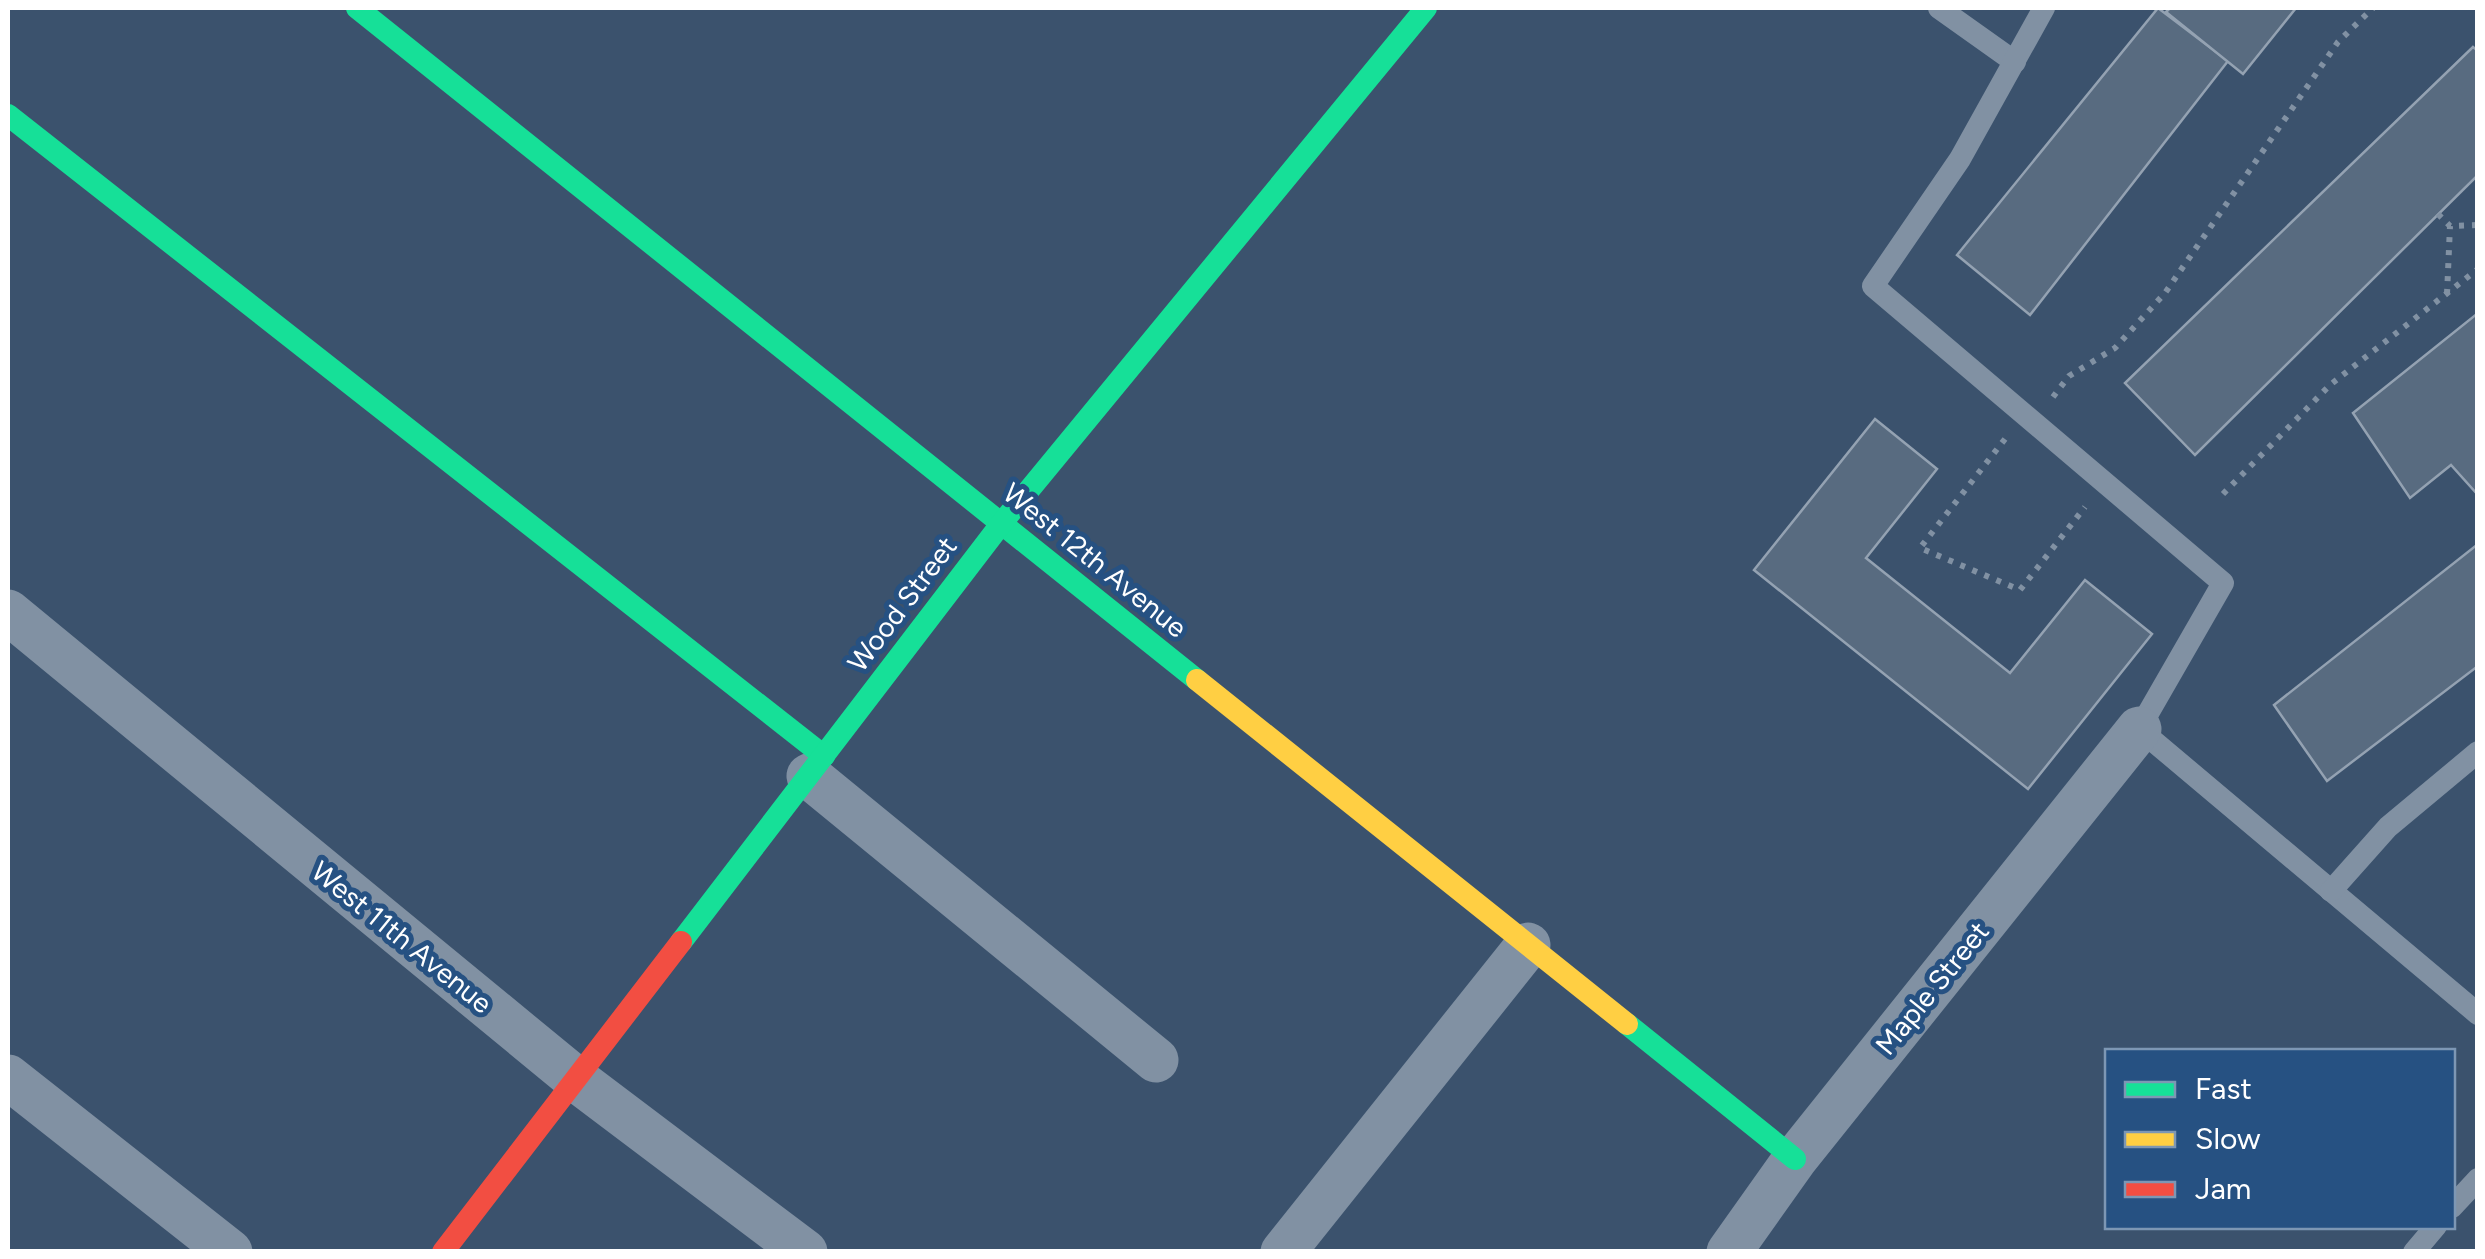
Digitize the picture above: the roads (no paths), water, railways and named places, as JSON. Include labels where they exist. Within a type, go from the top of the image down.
[{"type":"street","name":"West 12th Avenue","points":[[357,8],[1796,1159]]},
{"type":"street","name":"Wood Street","points":[[443,1252],[1001,524],[1426,8]]},
{"type":"street","points":[[8,115],[816,766],[1156,1060]]},
{"type":"street","name":"West 11th Avenue","points":[[8,612],[577,1080],[805,1252]]},
{"type":"street","name":"Maple Street","points":[[1729,1252],[1796,1159],[2139,728]]},
{"type":"street","points":[[1283,1252],[1528,946]]},
{"type":"street","points":[[8,1077],[230,1252]]},
{"type":"lane","points":[[1939,8],[2015,62]]},
{"type":"lane","points":[[2044,8],[1960,159],[1873,286],[2223,583],[2139,728],[2478,1014]]},
{"type":"lane","points":[[2331,891],[2388,827],[2478,752]]},
{"type":"lane","points":[[2455,1205],[2478,1179]]},
{"type":"lane","points":[[2414,1252],[2433,1229]]}]
